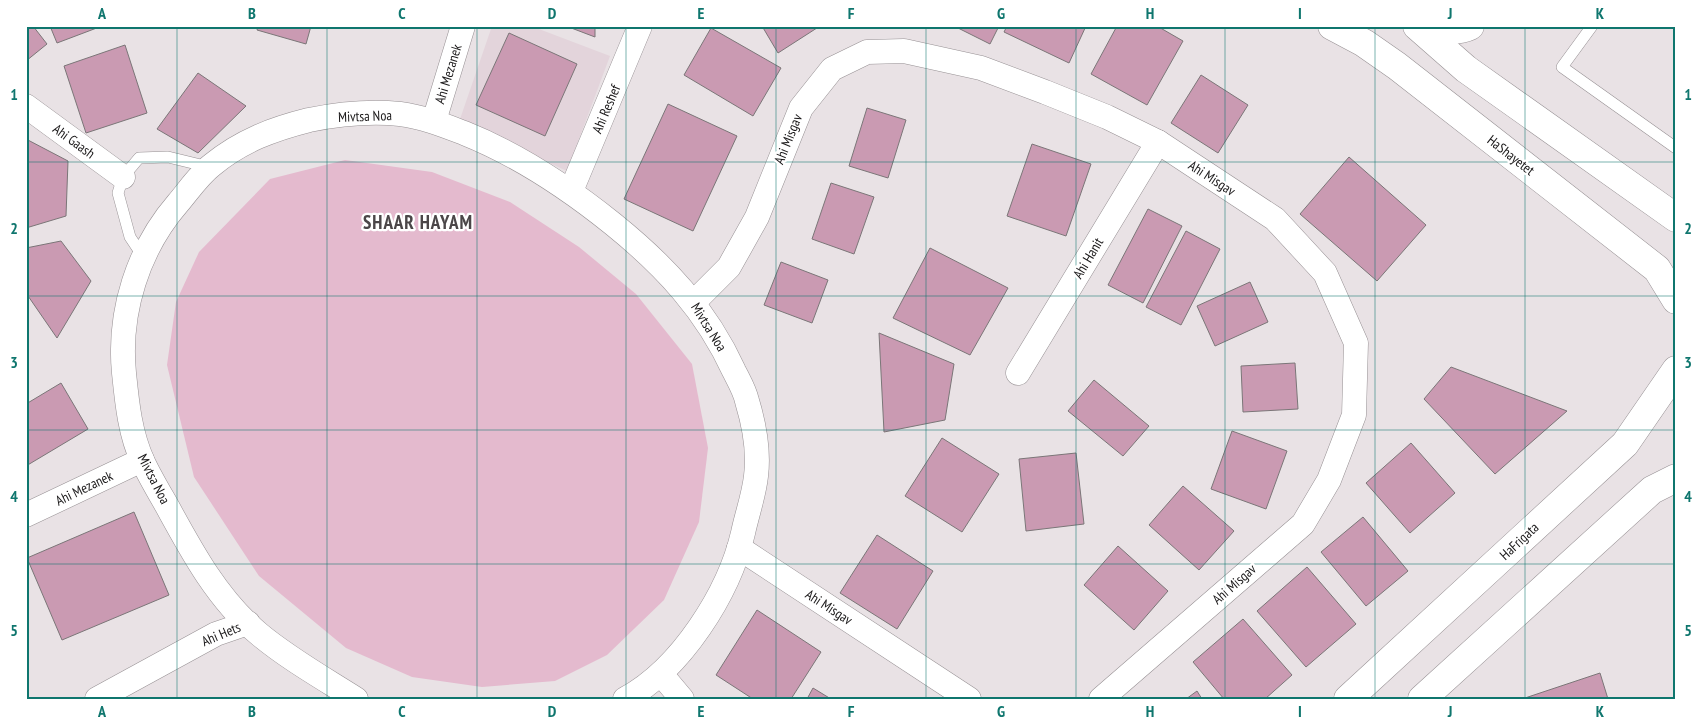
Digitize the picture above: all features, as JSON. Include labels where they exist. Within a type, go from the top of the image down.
[{"type":"street","name":"Ahi Mezanek","points":[[434,121],[463,26]]},
{"type":"street","name":"Ahi Reshef","points":[[571,191],[640,26]]},
{"type":"street","name":"HaShayetet","points":[[1332,26],[1364,43],[1397,66],[1657,269],[1676,300]]},
{"type":"street","points":[[1417,26],[1466,69],[1676,218]]},
{"type":"street","points":[[1423,26],[1458,30],[1470,26]]},
{"type":"street","points":[[1466,69],[1467,48],[1470,36],[1476,26]]},
{"type":"street","name":"Ahi Misgav","points":[[694,302],[729,267],[757,217],[801,108],[832,69],[867,52],[904,50],[981,68],[1046,92],[1107,117],[1158,142],[1276,219],[1326,273],[1356,343],[1354,415],[1329,480],[1303,524],[1101,699]]},
{"type":"street","name":"Ahi Gaash","points":[[26,106],[122,177]]},
{"type":"street","name":"Mivtsa Noa","points":[[356,699],[297,662],[257,632],[228,603],[206,572],[142,460],[129,417],[122,352],[125,316],[135,277],[150,244],[171,212],[209,167],[248,140],[281,127],[318,118],[368,112],[404,115],[434,121],[492,144],[532,166],[571,191],[634,241],[694,302],[727,356],[746,397],[755,434],[757,474],[739,548],[724,584],[690,641],[661,674],[625,699]]},
{"type":"street","name":"Ahi Hanit","points":[[1018,373],[1158,142]]},
{"type":"street","name":"HaFrigata","points":[[1348,699],[1625,444],[1676,370]]},
{"type":"street","name":"Ahi Mezanek","points":[[26,515],[142,460]]},
{"type":"street","points":[[1422,699],[1652,490],[1676,478]]},
{"type":"street","name":"Ahi Misgav","points":[[739,548],[969,699]]},
{"type":"street","name":"Ahi Hets","points":[[96,699],[216,634],[248,623]]},
{"type":"street","name":"Ahi Hets","points":[[129,699],[224,646],[248,623]]},
{"type":"street","points":[[661,674],[682,699]]},
{"type":"lane","points":[[1592,26],[1562,67],[1676,148]]},
{"type":"lane","points":[[144,258],[130,237],[123,214],[118,194],[122,177],[139,158],[168,157],[209,167]]},
{"type":"shaded area","points":[[492,26],[531,26],[610,56],[567,171],[459,122]]},
{"type":"shaded area","points":[[345,160],[432,172],[510,202],[579,247],[636,294],[692,364],[708,448],[699,522],[664,600],[607,655],[555,681],[482,687],[412,677],[346,648],[259,576],[194,477],[167,365],[176,302],[199,252],[270,179]]},
{"type":"building","points":[[26,26],[33,26],[47,44],[26,61]]},
{"type":"building","points":[[50,26],[102,26],[57,43]]},
{"type":"building","points":[[258,26],[311,26],[306,44],[257,30]]},
{"type":"building","points":[[566,26],[595,26],[595,37]]},
{"type":"building","points":[[762,26],[820,26],[778,53]]},
{"type":"building","points":[[954,26],[999,26],[990,44]]},
{"type":"building","points":[[1007,26],[1086,26],[1069,63],[1004,32]]},
{"type":"building","points":[[1117,26],[1157,26],[1183,41],[1147,105],[1091,74]]},
{"type":"building","points":[[711,28],[781,68],[753,116],[684,75]]},
{"type":"building","points":[[509,33],[577,64],[545,136],[476,105]]},
{"type":"building","points":[[125,45],[147,113],[86,133],[64,66]]},
{"type":"building","points":[[198,73],[246,106],[198,153],[157,129]]},
{"type":"building","points":[[1201,75],[1248,105],[1218,153],[1171,123]]},
{"type":"building","points":[[668,104],[737,136],[693,231],[624,199]]},
{"type":"building","points":[[867,108],[906,120],[888,178],[849,166]]},
{"type":"building","points":[[26,139],[68,161],[66,216],[26,228]]},
{"type":"building","points":[[1032,144],[1091,164],[1066,236],[1007,216]]},
{"type":"building","points":[[1349,157],[1426,225],[1377,281],[1300,214]]},
{"type":"building","points":[[831,183],[874,197],[854,254],[812,239]]},
{"type":"building","points":[[1148,209],[1182,226],[1143,303],[1108,285]]},
{"type":"building","points":[[1186,231],[1220,249],[1181,325],[1146,307]]},
{"type":"building","points":[[61,241],[91,281],[57,338],[26,293],[26,248]]},
{"type":"building","points":[[930,248],[1008,288],[970,355],[893,318]]},
{"type":"building","points":[[781,262],[828,280],[812,323],[764,305]]},
{"type":"building","points":[[1250,282],[1268,322],[1215,346],[1197,306]]},
{"type":"building","points":[[879,333],[954,364],[945,420],[884,432]]},
{"type":"building","points":[[1295,363],[1298,409],[1243,412],[1241,366]]},
{"type":"building","points":[[1451,367],[1567,411],[1495,474],[1424,399]]},
{"type":"building","points":[[1094,380],[1149,426],[1123,456],[1068,411]]},
{"type":"building","points":[[61,383],[88,429],[26,466],[26,404]]},
{"type":"building","points":[[1232,431],[1287,451],[1266,509],[1211,489]]},
{"type":"building","points":[[942,438],[999,474],[962,532],[905,496]]},
{"type":"building","points":[[1411,443],[1455,493],[1410,533],[1366,483]]},
{"type":"building","points":[[1076,453],[1084,524],[1026,531],[1019,459]]},
{"type":"building","points":[[1183,486],[1234,531],[1199,570],[1149,525]]},
{"type":"building","points":[[134,512],[169,595],[62,640],[27,558]]},
{"type":"building","points":[[1363,517],[1408,571],[1366,606],[1321,552]]},
{"type":"building","points":[[877,535],[933,571],[897,629],[840,593]]},
{"type":"building","points":[[1118,546],[1168,591],[1134,630],[1084,585]]},
{"type":"building","points":[[1307,567],[1356,624],[1306,667],[1257,611]]},
{"type":"building","points":[[757,610],[821,652],[791,699],[753,699],[716,675]]},
{"type":"building","points":[[1243,619],[1292,675],[1265,699],[1224,699],[1193,662]]},
{"type":"building","points":[[1600,673],[1608,699],[1522,699]]},
{"type":"building","points":[[813,688],[831,699],[807,699]]},
{"type":"building","points":[[1197,691],[1202,699],[1186,699]]},
{"type":"district","name":"SHAAR HAYAM","points":[[418,222]]}]
